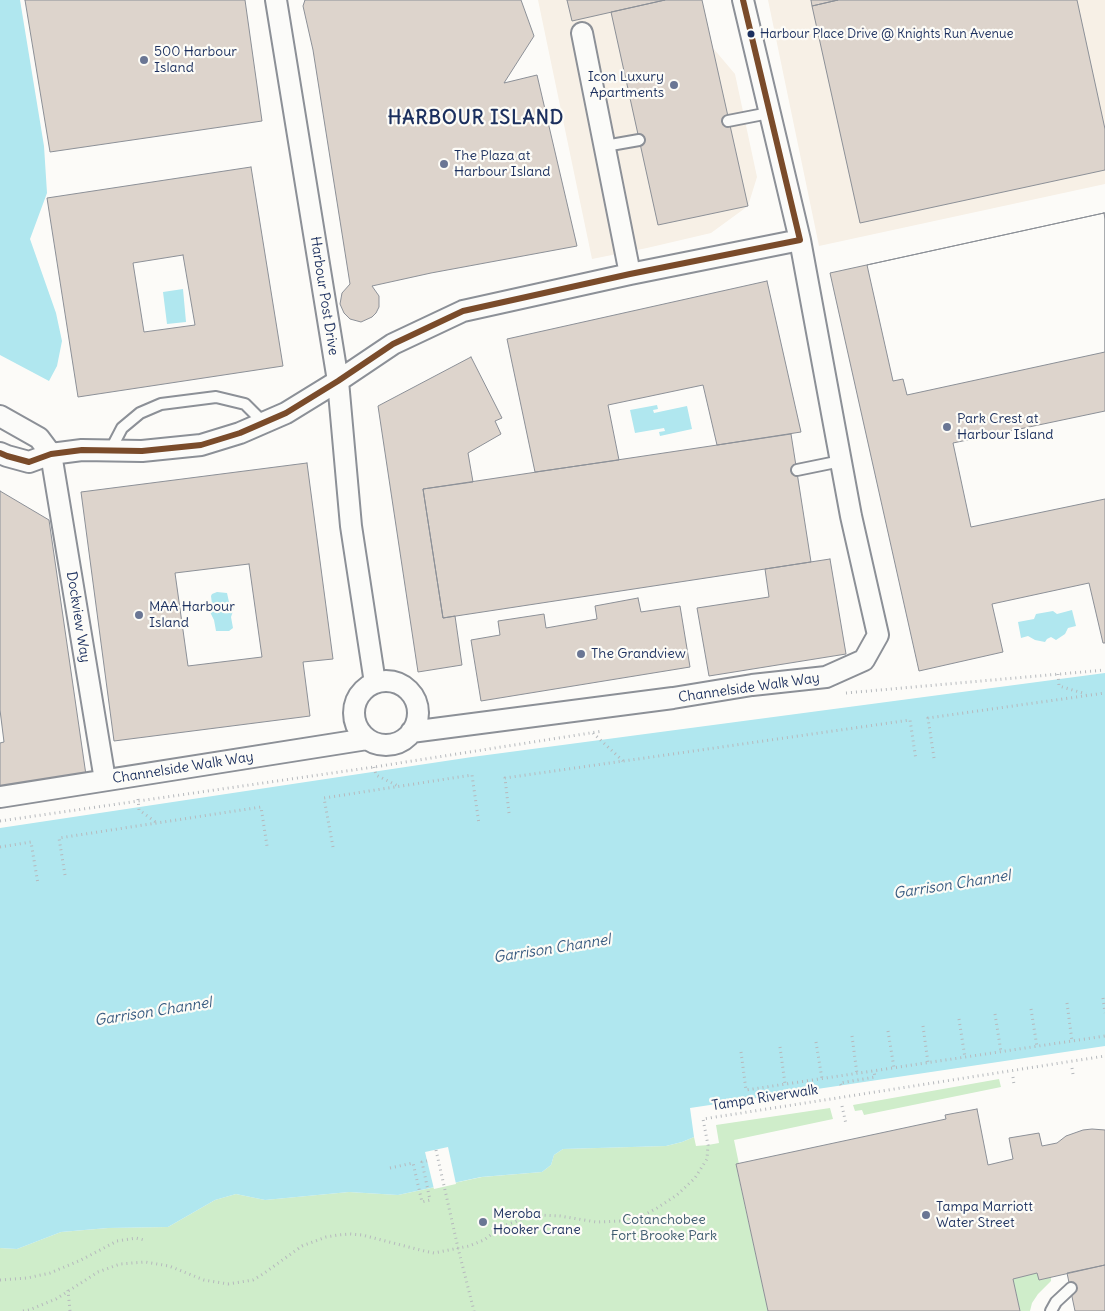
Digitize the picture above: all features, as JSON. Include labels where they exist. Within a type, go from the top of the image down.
[{"type":"street","name":"Harbour Post Drive","points":[[276,0],[338,382],[351,526],[375,683]]},
{"type":"street","name":"Channelside Walk Way","points":[[411,732],[673,698],[752,685],[826,677],[864,660],[878,635],[851,516],[800,240],[743,0]]},
{"type":"street","points":[[582,33],[630,274]]},
{"type":"street","points":[[0,453],[29,462],[51,454],[82,450],[142,451],[201,445],[240,433],[286,413],[338,382],[393,344],[463,312],[630,274],[800,240]]},
{"type":"street","points":[[0,416],[39,438],[51,454]]},
{"type":"street","name":"Dockview Way","points":[[51,454],[74,612],[105,780]]},
{"type":"street","points":[[393,682],[407,689],[415,700],[418,711],[417,721],[411,732],[400,741],[390,745],[378,744],[367,739],[358,728],[353,715],[355,702],[363,690],[375,683],[393,682]]},
{"type":"street","name":"Channelside Walk Way","points":[[0,797],[367,739]]},
{"type":"lane","points":[[728,121],[769,113]]},
{"type":"lane","points":[[605,146],[640,140]]},
{"type":"lane","points":[[110,451],[122,428],[140,413],[161,404],[216,397],[245,404],[264,422]]},
{"type":"lane","points":[[797,470],[841,461]]},
{"type":"lane","points":[[1051,1311],[1056,1302],[1071,1288]]},
{"type":"path","points":[[841,694],[1105,670]]},
{"type":"path","points":[[1058,674],[1059,686],[1089,695]]},
{"type":"path","points":[[934,758],[928,718],[1105,693]]},
{"type":"path","points":[[509,813],[505,778],[910,720],[916,760]]},
{"type":"path","points":[[0,822],[612,730]]},
{"type":"path","points":[[593,733],[623,761]]},
{"type":"path","points":[[374,767],[376,775],[398,786]]},
{"type":"path","points":[[333,847],[324,798],[398,786],[472,775],[479,824]]},
{"type":"path","points":[[138,801],[139,810],[158,823]]},
{"type":"path","points":[[65,875],[59,838],[261,808],[267,846]]},
{"type":"path","points":[[0,847],[31,842],[38,884]]},
{"type":"path","points":[[1103,998],[1105,1013]]},
{"type":"path","points":[[1067,1003],[1072,1041]]},
{"type":"path","points":[[1031,1009],[1037,1047]]},
{"type":"path","points":[[995,1014],[1000,1052]]},
{"type":"path","points":[[959,1019],[965,1058]]},
{"type":"path","points":[[923,1026],[928,1063]]},
{"type":"path","points":[[888,1031],[894,1068]]},
{"type":"path","points":[[852,1036],[857,1074]]},
{"type":"path","points":[[741,1052],[746,1090],[1105,1036]]},
{"type":"path","points":[[816,1042],[822,1079]]},
{"type":"path","points":[[780,1048],[786,1084]]},
{"type":"path","name":"Tampa Riverwalk","points":[[23,1311],[56,1299],[98,1272],[120,1264],[145,1262],[169,1266],[204,1280],[228,1284],[240,1283],[253,1280],[302,1246],[338,1235],[362,1235],[434,1253],[469,1246],[484,1240],[501,1227],[525,1218],[549,1215],[596,1222],[623,1221],[646,1214],[677,1195],[701,1169],[707,1159],[708,1144],[703,1119],[1105,1056]]},
{"type":"path","points":[[1072,1068],[1073,1074]]},
{"type":"path","points":[[841,1086],[840,1083],[875,1078],[874,1071]]},
{"type":"path","points":[[1012,1077],[1014,1085]]},
{"type":"path","points":[[842,1106],[846,1124]]},
{"type":"path","points":[[436,1150],[474,1311]]},
{"type":"path","points":[[390,1168],[413,1163],[422,1202],[430,1200],[422,1162],[427,1161]]},
{"type":"path","points":[[0,1280],[28,1278],[50,1273],[81,1260],[118,1240],[136,1238],[144,1240]]},
{"type":"path","points":[[68,1290],[70,1311]]},
{"type":"shaded area","points":[[538,0],[702,0],[713,48],[735,74],[757,177],[748,206],[711,233],[592,259]]},
{"type":"shaded area","points":[[768,0],[1105,0],[1105,184],[819,246]]},
{"type":"green space","points":[[999,1079],[1001,1087],[864,1115],[862,1110],[855,1111],[853,1105]]},
{"type":"green space","name":"Cotanchobee Fort Brooke Park","points":[[830,1108],[833,1119],[734,1140],[739,1164],[736,1165],[768,1311],[0,1311],[0,1248],[17,1249],[61,1232],[108,1228],[168,1227],[215,1200],[236,1194],[265,1200],[349,1192],[398,1195],[482,1177],[542,1172],[551,1165],[554,1155],[563,1149],[666,1146],[694,1137],[696,1146],[708,1145],[719,1143],[716,1125]]},
{"type":"green space","points":[[1037,1273],[1039,1280],[1051,1277],[1051,1281],[1038,1294],[1032,1303],[1030,1311],[1020,1311],[1013,1279]]},
{"type":"water","points":[[0,0],[20,0],[44,146],[47,193],[30,239],[56,313],[62,341],[57,366],[49,381],[0,355]]},
{"type":"water","points":[[183,289],[186,322],[167,324],[163,292]]},
{"type":"water","points":[[657,405],[658,409],[653,410],[654,413],[687,406],[692,429],[660,436],[659,432],[665,431],[664,428],[635,433],[630,410]]},
{"type":"water","points":[[217,592],[227,593],[229,602],[234,608],[231,617],[233,628],[229,631],[216,631],[210,611],[212,604],[211,596]]},
{"type":"water","points":[[1072,610],[1076,626],[1068,628],[1065,634],[1056,640],[1051,637],[1045,642],[1028,636],[1021,638],[1018,622],[1034,619],[1036,614],[1053,611],[1057,614]]},
{"type":"water","name":"Garrison Channel","points":[[1105,673],[1105,1046],[690,1108],[694,1137],[666,1146],[563,1149],[554,1155],[551,1165],[542,1172],[481,1177],[398,1195],[349,1192],[265,1200],[236,1194],[215,1200],[168,1227],[108,1228],[61,1232],[17,1249],[0,1248],[0,828],[472,757]]},
{"type":"pier","points":[[448,1147],[456,1184],[434,1189],[425,1152]]},
{"type":"building","name":"500 Harbour Island","points":[[25,0],[245,0],[262,121],[50,152]]},
{"type":"building","name":"The Plaza at Harbour Island","points":[[305,0],[521,0],[534,36],[504,83],[537,75],[577,246],[372,286],[379,296],[379,307],[376,313],[361,322],[350,319],[344,313],[340,304],[342,293],[350,284],[313,50],[303,6]]},
{"type":"building","points":[[567,0],[665,0],[572,21]]},
{"type":"building","name":"Icon Luxury Apartments","points":[[665,0],[702,0],[748,206],[658,225],[611,12]]},
{"type":"building","points":[[811,0],[838,0],[812,6]]},
{"type":"building","points":[[838,0],[1077,0],[1105,129],[1105,170],[860,223],[812,6]]},
{"type":"building","points":[[251,167],[283,366],[78,397],[47,198]],"holes":[[[183,255],[195,325],[144,332],[133,263]]]},
{"type":"building","points":[[1104,213],[1105,352],[907,395],[903,379],[893,381],[867,265]]},
{"type":"building","name":"Park Crest at Harbour Island","points":[[1105,213],[1105,411],[953,443],[971,527],[1105,499],[1105,643],[1103,643],[1089,583],[992,604],[1003,652],[919,671],[830,273]]},
{"type":"building","points":[[767,281],[801,432],[717,445],[703,385],[608,405],[619,460],[535,472],[507,339]]},
{"type":"building","points":[[471,357],[502,418],[495,421],[501,434],[468,453],[473,482],[423,489],[443,618],[455,616],[462,665],[418,672],[378,406]]},
{"type":"building","points":[[791,434],[811,562],[443,618],[423,489]]},
{"type":"building","name":"MAA Harbour Island","points":[[307,463],[333,659],[303,662],[310,716],[114,741],[81,492]],"holes":[[[249,564],[262,657],[188,666],[175,573]]]},
{"type":"building","points":[[0,491],[49,520],[86,775],[0,786],[0,743],[4,742],[0,710]]},
{"type":"building","points":[[830,559],[846,654],[709,676],[697,608],[769,597],[765,569]]},
{"type":"building","name":"The Grandview","points":[[638,598],[641,612],[680,606],[690,667],[481,701],[471,640],[500,635],[498,621],[544,614],[546,628],[597,619],[595,606]]},
{"type":"building","name":"Tampa Marriott Water Street","points":[[977,1109],[988,1165],[1013,1159],[1009,1138],[1039,1133],[1042,1146],[1057,1143],[1066,1136],[1083,1130],[1105,1130],[1105,1265],[1039,1280],[1037,1273],[1013,1279],[1020,1311],[768,1311],[736,1164],[946,1119],[945,1115]]},
{"type":"building","points":[[1105,1265],[1105,1311],[1075,1311],[1067,1273]]},
{"type":"transit line","points":[[0,453],[29,462],[51,454],[82,450],[142,451],[201,445],[240,433],[286,413],[393,344],[463,311],[630,274],[800,240],[743,0]]},
{"type":"place","name":"Harbour Place Drive @ Knights Run Avenue","points":[[751,34]]},
{"type":"place","name":"500 Harbour Island","points":[[144,60]]},
{"type":"place","name":"Icon Luxury Apartments","points":[[674,85]]},
{"type":"place","name":"The Plaza at Harbour Island","points":[[444,164]]},
{"type":"place","name":"Park Crest at Harbour Island","points":[[947,427]]},
{"type":"place","name":"MAA Harbour Island","points":[[139,615]]},
{"type":"place","name":"The Grandview","points":[[581,654]]},
{"type":"place","name":"Tampa Marriott Water Street","points":[[926,1215]]},
{"type":"place","name":"Meroba Hooker Crane","points":[[483,1222]]},
{"type":"district","name":"HARBOUR ISLAND","points":[[476,119]]}]
